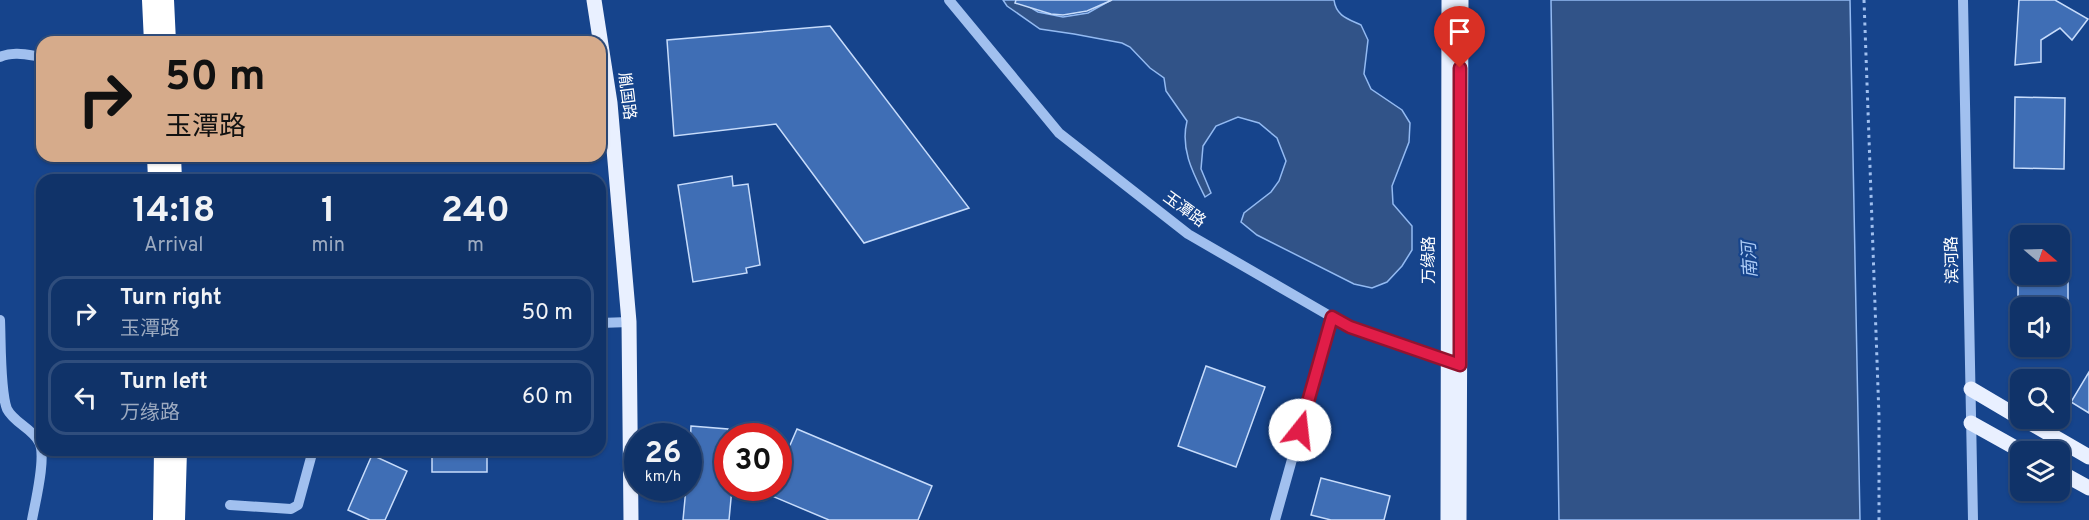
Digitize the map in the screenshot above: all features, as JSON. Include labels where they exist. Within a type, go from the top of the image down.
[{"type":"highway","points":[[151,0],[153,36]]},
{"type":"highway","points":[[165,0],[167,36]]},
{"type":"highway","points":[[162,520],[163,456]]},
{"type":"highway","points":[[176,520],[178,456]]},
{"type":"main road","name":"胤国路","points":[[594,0],[600,36]]},
{"type":"main road","name":"万缘路","points":[[1449,0],[1454,363],[1459,520]]},
{"type":"main road","name":"万缘路","points":[[1448,520],[1454,363],[1461,0]]},
{"type":"main road","name":"胤国路","points":[[606,77],[629,322],[631,520]]},
{"type":"main road","points":[[1971,389],[2010,412]]},
{"type":"main road","points":[[1971,423],[2010,445]]},
{"type":"main road","points":[[2040,429],[2089,458]]},
{"type":"main road","points":[[2070,478],[2089,488]]},
{"type":"street","name":"玉潭路","points":[[948,0],[1059,133],[1188,234],[1350,327],[1454,363]]},
{"type":"street","name":"滨河路","points":[[1963,0],[1973,520]]},
{"type":"street","points":[[0,57],[5,54],[36,56]]},
{"type":"street","points":[[1275,520],[1332,317]]},
{"type":"street","points":[[0,320],[2,379],[6,408],[17,422],[36,438]]},
{"type":"street","points":[[606,323],[629,322]]},
{"type":"street","points":[[32,520],[41,472],[40,456]]},
{"type":"street","points":[[230,505],[291,508],[298,505],[311,456]]},
{"type":"path","points":[[1864,0],[1878,393],[1879,520]]},
{"type":"water","points":[[1003,0],[1018,0],[1038,12],[1063,17],[1088,13],[1111,0],[1334,0],[1340,13],[1361,25],[1368,40],[1364,74],[1371,89],[1402,110],[1410,123],[1409,142],[1392,186],[1393,204],[1412,226],[1412,250],[1402,266],[1387,282],[1372,288],[1354,284],[1257,235],[1241,222],[1244,213],[1271,192],[1279,181],[1286,161],[1277,138],[1259,123],[1238,117],[1216,126],[1203,146],[1201,169],[1211,193],[1205,197],[1186,151],[1187,121],[1166,91],[1164,78],[1150,68],[1130,47],[1122,43],[1040,29],[1007,6]]},
{"type":"water","name":"南河","points":[[1551,0],[1850,0],[1860,520],[1559,520]]},
{"type":"building","points":[[1016,0],[1112,0],[1087,11],[1063,15],[1051,14],[1015,3]]},
{"type":"building","points":[[2019,0],[2055,0],[2088,19],[2072,40],[2060,28],[2041,40],[2041,62],[2015,65]]},
{"type":"building","points":[[830,26],[969,208],[864,243],[776,124],[674,136],[667,40]]},
{"type":"building","points":[[2015,97],[2065,98],[2064,169],[2014,168]]},
{"type":"building","points":[[732,176],[733,186],[748,184],[760,265],[746,268],[747,273],[693,282],[678,185]]},
{"type":"building","points":[[2018,285],[2068,285],[2068,297],[2018,297]]},
{"type":"building","points":[[1206,366],[1265,387],[1236,467],[1178,446]]},
{"type":"building","points":[[2089,372],[2089,413],[2071,402]]},
{"type":"building","points":[[702,427],[714,428],[714,501],[731,501],[729,520],[683,520],[685,501],[702,501]]},
{"type":"building","points":[[797,429],[932,486],[918,520],[829,520],[784,501],[792,501],[792,441]]},
{"type":"building","points":[[372,456],[407,471],[385,520],[370,520],[348,510]]},
{"type":"building","points":[[432,456],[487,456],[487,472],[432,472]]},
{"type":"building","points":[[1321,478],[1390,496],[1384,520],[1331,520],[1311,515]]},
{"type":"route","points":[[1300,430],[1332,317],[1350,327],[1460,365],[1460,68]]}]
